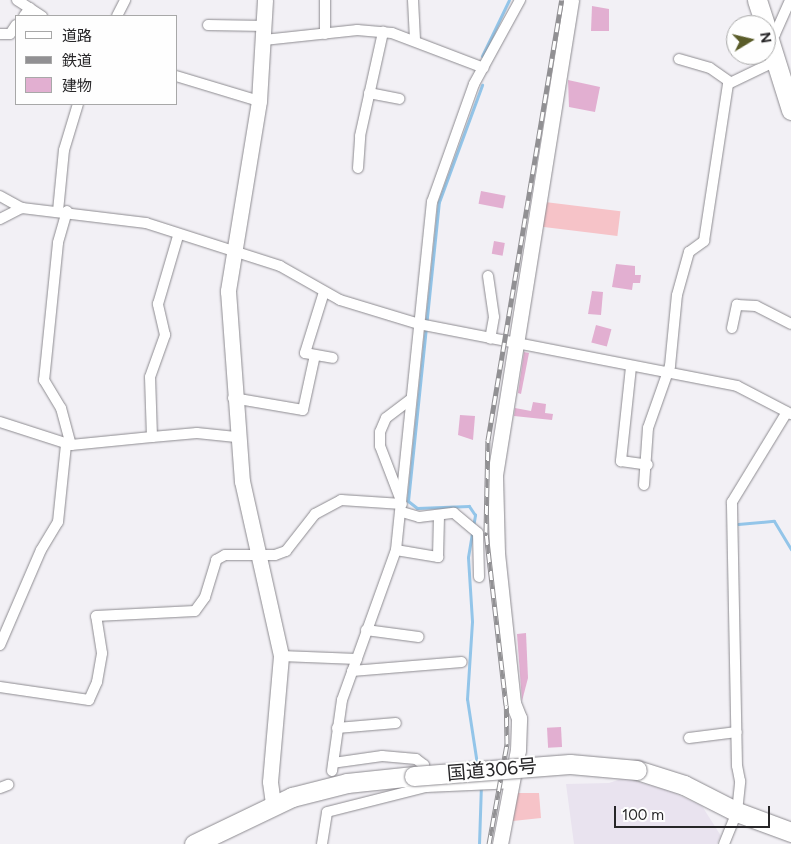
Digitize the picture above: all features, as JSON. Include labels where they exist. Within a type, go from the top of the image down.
[{"type":"highway","points":[[757,0],[762,15]]},
{"type":"highway","points":[[776,61],[791,110]]},
{"type":"highway","name":"国道306号","points":[[194,844],[273,804],[346,783],[420,781],[570,764],[637,770],[684,785],[737,812],[791,832]]},
{"type":"street","points":[[17,0],[27,12]]},
{"type":"street","points":[[118,15],[125,0]]},
{"type":"street","points":[[265,0],[265,33],[259,100],[228,291],[236,437],[248,518],[281,656],[270,782],[273,804]]},
{"type":"street","points":[[325,0],[325,34]]},
{"type":"street","points":[[413,0],[414,40]]},
{"type":"street","points":[[420,781],[424,766],[416,759],[382,756],[332,767],[337,728],[352,671],[396,550],[402,508],[411,399],[432,202],[474,84],[520,0]]},
{"type":"street","points":[[500,844],[513,783],[519,718],[513,703],[497,552],[495,494],[515,344],[571,0]]},
{"type":"street","points":[[776,32],[790,0]]},
{"type":"street","points":[[208,25],[265,33],[325,34],[383,32],[414,40],[484,68]]},
{"type":"street","points":[[0,34],[10,34],[15,27]]},
{"type":"street","points":[[358,168],[360,136],[383,32]]},
{"type":"street","points":[[679,59],[710,68],[730,82]]},
{"type":"street","points":[[730,82],[767,65]]},
{"type":"street","points":[[178,77],[259,100]]},
{"type":"street","points":[[644,485],[648,466],[648,428],[668,374],[678,295],[689,252],[704,241],[730,82]]},
{"type":"street","points":[[369,93],[399,99]]},
{"type":"street","points":[[0,645],[40,550],[58,522],[69,445],[61,408],[44,380],[62,211],[64,150],[78,105]]},
{"type":"street","points":[[0,196],[22,208],[62,211],[146,223],[178,236],[234,251],[293,272],[324,292],[419,324],[631,367],[737,386],[789,413],[732,502],[737,732],[740,781],[737,812],[724,844]]},
{"type":"street","points":[[0,219],[22,208]]},
{"type":"street","points":[[152,437],[150,377],[166,335],[158,304],[178,236]]},
{"type":"street","points":[[488,276],[494,317],[490,339]]},
{"type":"street","points":[[324,292],[305,352],[333,358]]},
{"type":"street","points":[[732,328],[737,305],[756,306],[791,324]]},
{"type":"street","points":[[233,398],[303,410],[315,355]]},
{"type":"street","points":[[631,367],[621,461],[648,466]]},
{"type":"street","points":[[402,508],[392,471],[380,446],[380,432],[386,418],[411,399]]},
{"type":"street","points":[[0,422],[69,445],[198,433],[236,437]]},
{"type":"street","points":[[0,687],[89,700],[97,682],[102,653],[96,616],[195,611],[205,598],[216,560],[225,555],[258,556],[286,551],[315,514],[342,500],[402,508],[419,517],[454,513],[478,533],[479,577]]},
{"type":"street","points":[[396,550],[438,557],[438,515]]},
{"type":"street","points":[[366,630],[419,637]]},
{"type":"street","points":[[281,656],[357,659]]},
{"type":"street","points":[[352,671],[462,662]]},
{"type":"street","points":[[337,728],[396,723]]},
{"type":"street","points":[[689,738],[737,732]]},
{"type":"street","points":[[322,844],[327,812],[420,781],[473,784],[513,783]]},
{"type":"shaded area","points":[[545,202],[620,211],[617,236],[542,227]]},
{"type":"shaded area","points":[[624,778],[670,791],[702,806],[721,836],[717,844],[574,844],[566,784],[609,783]]},
{"type":"shaded area","points":[[518,793],[539,793],[541,818],[513,821]]},
{"type":"building","points":[[592,6],[609,9],[609,31],[591,31]]},
{"type":"building","points":[[568,80],[600,87],[595,112],[569,107]]},
{"type":"building","points":[[481,191],[506,196],[503,209],[479,204]]},
{"type":"building","points":[[494,241],[505,243],[503,256],[492,254]]},
{"type":"building","points":[[616,264],[635,266],[635,275],[641,275],[640,283],[633,283],[632,290],[612,287]]},
{"type":"building","points":[[592,291],[603,292],[601,315],[588,314]]},
{"type":"building","points":[[596,325],[611,329],[607,347],[591,342]]},
{"type":"building","points":[[524,352],[529,353],[521,394],[518,393]]},
{"type":"building","points":[[533,402],[546,404],[545,413],[553,414],[552,420],[514,416],[515,408],[531,411]]},
{"type":"building","points":[[460,415],[475,416],[473,440],[458,435]]},
{"type":"building","points":[[526,633],[528,678],[522,701],[517,634]]},
{"type":"building","points":[[561,727],[562,747],[548,748],[547,728]]},
{"type":"waterway","points":[[482,56],[509,0]]},
{"type":"waterway","points":[[477,764],[467,699],[472,621],[468,557],[475,515],[469,506],[417,508],[408,501],[439,202],[482,85]]},
{"type":"waterway","points":[[738,524],[774,521],[791,549]]},
{"type":"waterway","points":[[479,844],[481,785]]},
{"type":"railway","points":[[489,844],[507,744],[506,705],[486,532],[488,440],[562,0]]}]
